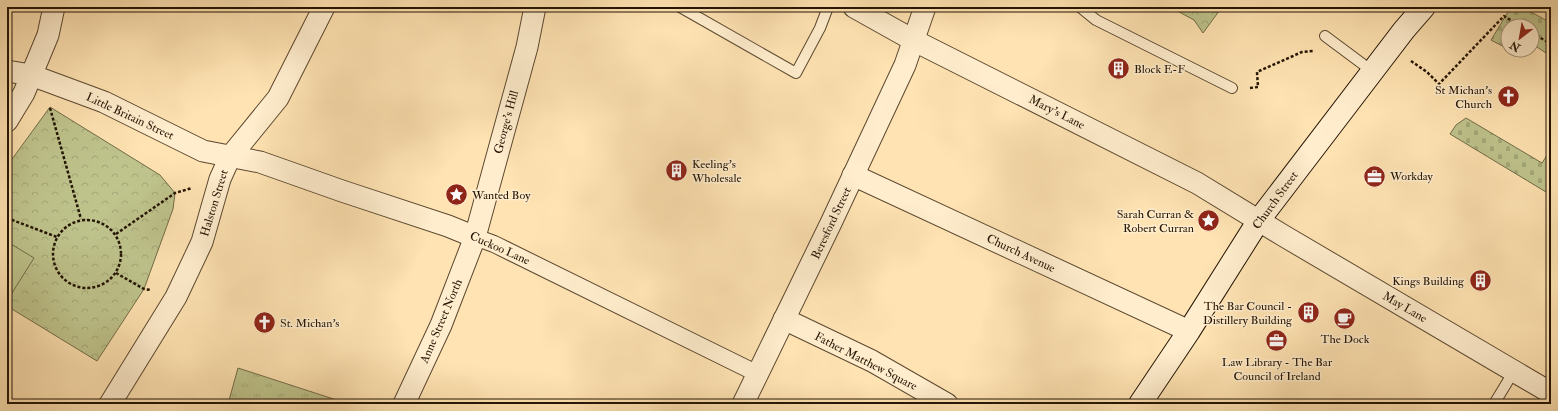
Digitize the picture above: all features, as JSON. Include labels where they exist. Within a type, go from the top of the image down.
[{"type":"main road","name":"Church Street","points":[[1140,404],[1189,331],[1259,220],[1372,71],[1424,7]]},
{"type":"street","points":[[7,121],[24,93],[48,35],[54,7]]},
{"type":"street","name":"Halston Street","points":[[110,404],[176,297],[202,242],[220,179],[230,157],[278,98],[324,7]]},
{"type":"street","name":"George's Hill","points":[[475,237],[527,47],[535,7]]},
{"type":"street","name":"Mary's Lane","points":[[854,7],[913,40],[1197,182],[1259,220]]},
{"type":"street","name":"Beresford Street","points":[[743,404],[854,175],[905,65],[925,7]]},
{"type":"street","name":"Little Britain Street","points":[[7,71],[31,75],[104,102],[203,151],[230,157]]},
{"type":"street","name":"Cuckoo Lane","points":[[230,157],[260,162],[342,192],[448,226],[494,244],[758,374]]},
{"type":"street","name":"Church Avenue","points":[[854,175],[1189,331]]},
{"type":"street","name":"May Lane","points":[[1259,220],[1551,393]]},
{"type":"street","name":"Anne Street North","points":[[404,404],[441,325],[475,237]]},
{"type":"street","name":"Father Matthew Square","points":[[784,319],[872,361],[947,404]]},
{"type":"lane","points":[[680,7],[796,73],[820,28],[828,7]]},
{"type":"lane","points":[[1080,7],[1096,20],[1232,88]]},
{"type":"lane","points":[[1326,36],[1372,71]]},
{"type":"lane","points":[[1494,404],[1514,371]]},
{"type":"path","points":[[1427,72],[1439,84],[1500,20]]},
{"type":"path","points":[[1540,38],[1551,44]]},
{"type":"path","points":[[1232,88],[1258,87],[1257,72],[1302,52],[1314,51]]},
{"type":"path","points":[[31,75],[50,108],[81,219]]},
{"type":"path","points":[[116,234],[175,193],[220,179]]},
{"type":"path","points":[[7,218],[57,237]]},
{"type":"path","points":[[81,219],[91,219],[109,227],[116,234],[122,253],[120,264],[110,280],[102,285],[92,288],[84,288],[73,285],[64,280],[55,267],[53,252],[57,237],[67,226],[81,219]]},
{"type":"path","points":[[116,272],[144,289],[176,297]]},
{"type":"green space","points":[[1170,7],[1222,7],[1203,33],[1194,20]]},
{"type":"green space","points":[[1511,7],[1522,7],[1551,23],[1551,56],[1540,49],[1540,18],[1504,18]]},
{"type":"green space","points":[[1500,25],[1500,45],[1491,40]]},
{"type":"green space","points":[[50,107],[160,175],[175,193],[173,209],[144,289],[97,361],[7,306],[7,166]]},
{"type":"green space","points":[[1466,118],[1542,163],[1551,149],[1551,195],[1450,134],[1456,125]]},
{"type":"green space","points":[[11,244],[34,258],[7,301],[7,250]]},
{"type":"green space","points":[[238,368],[349,404],[228,404]]},
{"type":"place","name":"Block E-F","points":[[1118,69]]},
{"type":"place","name":"St Michan's Church","points":[[1508,97]]},
{"type":"place","name":"Keeling's Wholesale","points":[[676,171]]},
{"type":"place","name":"Workday","points":[[1375,176]]},
{"type":"place","name":"Wanted Boy","points":[[457,195]]},
{"type":"place","name":"Sarah Curran & Robert Curran","points":[[1209,221]]},
{"type":"place","name":"Kings Building","points":[[1480,281]]},
{"type":"place","name":"The Bar Council - Distillery Building","points":[[1308,313]]},
{"type":"place","name":"The Dock","points":[[1345,318]]},
{"type":"place","name":"St. Michan's","points":[[264,323]]},
{"type":"place","name":"Law Library - The Bar Council of Ireland","points":[[1277,341]]}]
